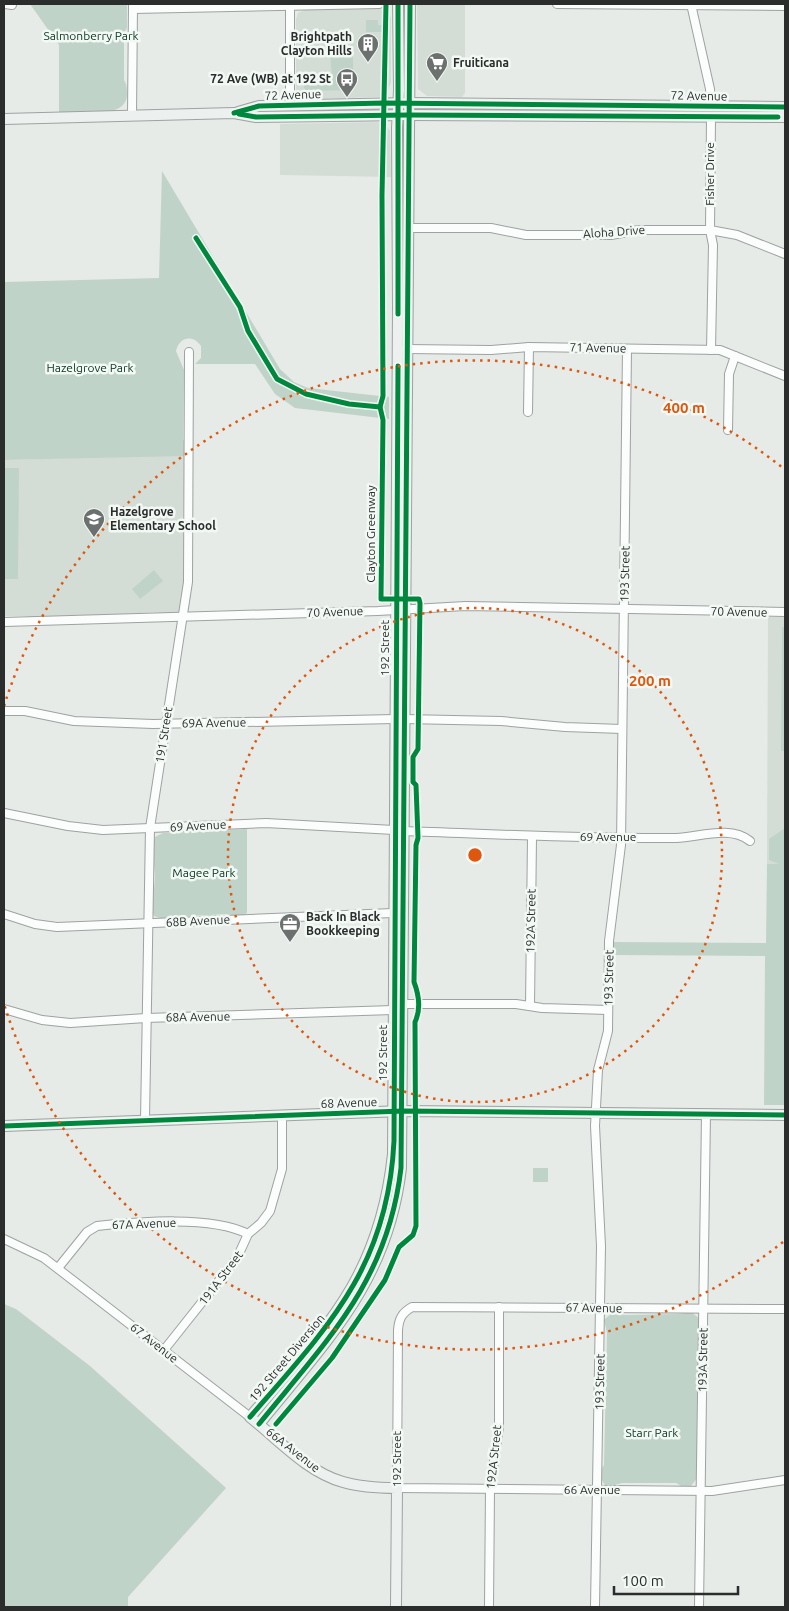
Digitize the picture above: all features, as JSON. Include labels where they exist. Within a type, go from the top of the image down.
[{"type":"main road","name":"192 Street","points":[[398,4],[404,103]]},
{"type":"main road","name":"192 Street","points":[[398,1112],[402,1004],[402,923],[399,914],[398,830],[403,115],[410,4]]},
{"type":"main road","name":"72 Avenue","points":[[234,113],[259,106],[404,103],[785,107]]},
{"type":"main road","points":[[602,116],[628,112],[703,112],[711,106]]},
{"type":"main road","points":[[711,117],[719,112],[785,113]]},
{"type":"main road","name":"72 Avenue","points":[[4,119],[234,113],[256,117],[403,115],[785,117]]},
{"type":"main road","name":"192 Street","points":[[400,610],[409,228],[403,115]]},
{"type":"main road","name":"192 Street","points":[[398,1112],[393,1010],[393,913],[398,830],[395,736],[400,719]]},
{"type":"main road","name":"68 Avenue","points":[[4,1126],[398,1112],[596,1112],[785,1115]]},
{"type":"main road","name":"192 Street Diversion","points":[[250,1417],[328,1325],[348,1297],[365,1266],[386,1204],[398,1112]]},
{"type":"main road","name":"192 Street Diversion","points":[[259,1424],[334,1332],[368,1281],[384,1242],[396,1200],[402,1150],[398,1112]]},
{"type":"main road","name":"66A Avenue","points":[[250,1417],[312,1468],[330,1477],[352,1485],[397,1488]]},
{"type":"main road","name":"192 Street","points":[[396,1607],[397,1488]]},
{"type":"street","points":[[132,116],[133,6],[379,4]]},
{"type":"street","points":[[557,4],[785,6]]},
{"type":"street","points":[[290,5],[290,105]]},
{"type":"street","points":[[691,5],[710,90],[711,106]]},
{"type":"street","name":"Fisher Drive","points":[[711,117],[710,230],[713,245],[711,350]]},
{"type":"street","name":"Aloha Drive","points":[[409,228],[491,228],[526,235],[611,235],[639,230],[710,230],[737,235],[785,254]]},
{"type":"street","points":[[528,412],[529,347]]},
{"type":"street","name":"71 Avenue","points":[[406,349],[491,350],[529,347],[720,350],[785,376]]},
{"type":"street","name":"193 Street","points":[[595,1607],[601,1241],[595,1144],[597,1079],[608,1032],[609,941],[621,837],[628,349]]},
{"type":"street","name":"191 Street","points":[[145,1120],[150,828],[183,618],[189,564],[189,352]]},
{"type":"street","points":[[728,430],[729,374],[735,356]]},
{"type":"street","name":"70 Avenue","points":[[4,622],[183,618],[465,606],[785,612]]},
{"type":"street","name":"69A Avenue","points":[[4,711],[25,710],[74,721],[165,724],[400,719],[501,721],[576,728],[622,729]]},
{"type":"street","name":"69 Avenue","points":[[4,813],[85,828],[150,828],[285,823],[532,837],[678,838],[712,833],[742,834],[750,841]]},
{"type":"street","name":"192A Street","points":[[530,1006],[532,837]]},
{"type":"street","name":"68B Avenue","points":[[4,914],[44,926],[147,924],[393,913]]},
{"type":"street","points":[[402,1004],[516,1004],[608,1010]]},
{"type":"street","name":"68A Avenue","points":[[4,1009],[42,1020],[70,1023],[146,1018],[393,1010]]},
{"type":"street","name":"193A Street","points":[[699,1607],[706,1114]]},
{"type":"street","name":"191A Street","points":[[164,1350],[237,1258],[248,1234],[261,1224],[270,1211],[276,1196],[282,1169],[282,1115]]},
{"type":"street","name":"67A Avenue","points":[[58,1268],[87,1232],[97,1226],[203,1222],[233,1227],[248,1234]]},
{"type":"street","points":[[4,1239],[30,1250],[58,1268]]},
{"type":"street","name":"67 Avenue","points":[[58,1268],[250,1417]]},
{"type":"street","name":"67 Avenue","points":[[404,1311],[412,1307],[422,1306],[785,1309]]},
{"type":"street","name":"192A Street","points":[[489,1607],[490,1489],[499,1427],[499,1307]]},
{"type":"street","name":"192 Street","points":[[397,1488],[398,1330],[399,1320],[404,1311]]},
{"type":"street","name":"66 Avenue","points":[[397,1488],[701,1491],[785,1480]]},
{"type":"shaded area","points":[[417,4],[465,4],[465,93],[462,97],[427,96],[418,89]]},
{"type":"shaded area","points":[[307,9],[379,9],[388,11],[391,18],[391,82],[387,94],[379,97],[306,99],[298,96],[296,89],[296,19],[298,13]]},
{"type":"shaded area","points":[[377,122],[385,124],[390,131],[391,177],[280,175],[280,124]]},
{"type":"shaded area","name":"Hazelgrove Elementary School","points":[[186,456],[182,530],[185,537],[185,576],[180,610],[176,614],[164,615],[158,612],[33,619],[26,616],[4,616],[4,460]]},
{"type":"shaded area","points":[[768,617],[785,617],[785,864],[767,864]]},
{"type":"green space","name":"Salmonberry Park","points":[[30,4],[127,4],[127,28],[124,33],[124,80],[127,93],[125,103],[110,112],[99,114],[59,114],[59,45]]},
{"type":"green space","points":[[366,20],[378,20],[378,25],[382,25],[382,32],[366,32]]},
{"type":"green space","points":[[329,42],[342,43],[349,49],[349,53],[353,53],[353,90],[307,91],[304,88],[304,75],[332,77]]},
{"type":"green space","name":"Hazelgrove Park","points":[[162,171],[280,369],[294,382],[308,388],[389,397],[389,419],[295,408],[275,394],[255,364],[195,364],[201,358],[201,346],[194,340],[187,339],[180,343],[176,351],[184,370],[183,439],[186,445],[186,456],[4,460],[4,282],[159,278]]},
{"type":"green space","points":[[4,468],[19,468],[18,579],[4,579]]},
{"type":"green space","points":[[154,570],[163,581],[140,599],[132,589]]},
{"type":"green space","points":[[782,627],[785,627],[785,751],[781,751]]},
{"type":"green space","points":[[785,828],[785,1105],[764,1105],[765,956],[614,955],[614,942],[766,943],[767,864],[779,864],[769,860],[769,839]]},
{"type":"green space","name":"Magee Park","points":[[247,829],[247,913],[240,917],[227,914],[172,917],[166,920],[154,916],[155,877],[153,851],[155,837],[163,833]]},
{"type":"green space","points":[[533,1168],[548,1168],[548,1182],[533,1182]]},
{"type":"green space","points":[[4,1304],[16,1309],[90,1366],[226,1488],[128,1597],[128,1607],[4,1607]]},
{"type":"green space","name":"Starr Park","points":[[613,1312],[625,1315],[691,1312],[700,1319],[698,1477],[691,1486],[683,1487],[676,1483],[622,1483],[611,1486],[605,1485],[601,1479],[601,1470],[604,1465],[607,1333],[604,1320]]},
{"type":"cycle path","name":"Clayton Greenway","points":[[276,1424],[332,1358],[385,1280],[399,1247],[413,1235],[416,1226],[415,1022],[419,1002],[414,982],[416,845],[418,838],[416,785],[413,782],[413,757],[418,749],[420,603],[419,599],[381,599],[383,420],[380,407],[383,396],[382,195],[386,4]]},
{"type":"cycle path","points":[[398,4],[398,314]]},
{"type":"cycle path","points":[[259,1424],[330,1336],[351,1307],[368,1277],[383,1244],[394,1208],[401,1168],[410,4]]},
{"type":"cycle path","points":[[234,113],[259,106],[384,103],[785,107]]},
{"type":"cycle path","points":[[239,114],[256,117],[408,115],[778,117]]},
{"type":"cycle path","points":[[196,238],[240,307],[248,331],[277,379],[306,394],[349,404],[380,407]]},
{"type":"cycle path","points":[[250,1417],[305,1354],[349,1292],[366,1260],[380,1225],[389,1185],[394,1141],[398,366]]},
{"type":"cycle path","points":[[4,1126],[403,1111],[785,1115]]},
{"type":"place","name":"Brightpath Clayton Hills","points":[[368,63]]},
{"type":"place","name":"Fruiticana","points":[[437,82]]},
{"type":"place","name":"72 Ave (WB) at 192 St","points":[[347,98]]},
{"type":"place","name":"Hazelgrove Elementary School","points":[[94,538]]},
{"type":"place","name":"Back In Black Bookkeeping","points":[[290,943]]}]
